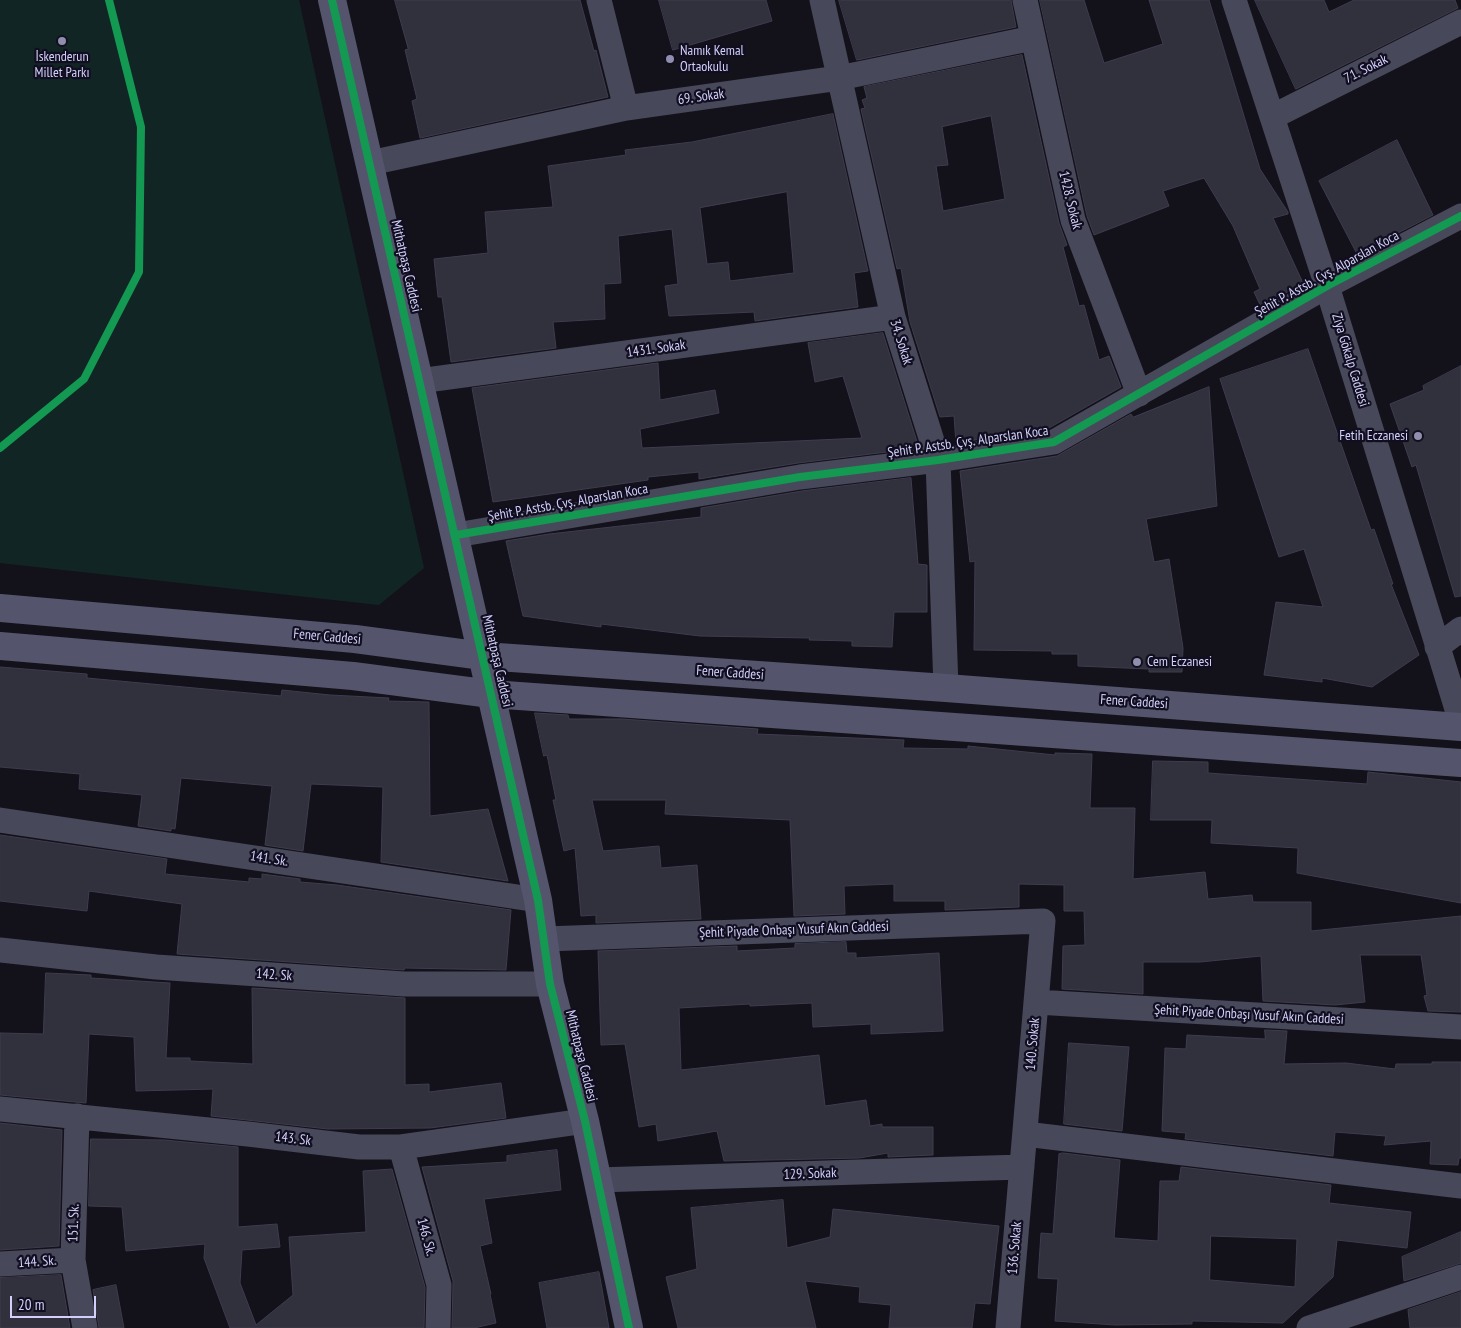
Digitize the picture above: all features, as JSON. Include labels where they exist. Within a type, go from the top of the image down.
[{"type":"main road","name":"Mithatpaşa Caddesi","points":[[332,0],[456,535],[538,900],[550,984],[585,1121],[629,1328]]},
{"type":"main road","name":"Fener Caddesi","points":[[0,608],[355,639],[483,656],[946,688],[1461,728]]},
{"type":"main road","points":[[0,646],[353,676],[491,694],[1461,763]]},
{"type":"street","points":[[599,0],[626,108]]},
{"type":"street","name":"34. Sokak","points":[[822,0],[893,317],[938,460],[946,688]]},
{"type":"street","name":"1428. Sokak","points":[[1025,0],[1073,220],[1139,394]]},
{"type":"street","name":"Ziya Gökalp Caddesi","points":[[1234,0],[1327,286],[1461,722]]},
{"type":"street","name":"71. Sokak","points":[[1272,117],[1461,22]]},
{"type":"street","name":"69. Sokak","points":[[370,163],[626,108],[839,78],[1033,38]]},
{"type":"street","name":"Şehit P. Astsb. Çvş. Alparslan Koca","points":[[456,535],[800,477],[938,460],[1054,442],[1327,286],[1461,216]]},
{"type":"street","name":"1431. Sokak","points":[[419,381],[893,317]]},
{"type":"street","points":[[1437,647],[1461,629]]},
{"type":"street","name":"141. Sk.","points":[[0,820],[538,900]]},
{"type":"street","name":"Şehit Piyade Onbaşı Yusuf Akın Caddesi","points":[[545,939],[1043,921]]},
{"type":"street","name":"140. Sokak","points":[[1022,1168],[1043,921]]},
{"type":"street","name":"142. Sk","points":[[0,950],[156,967],[394,983],[550,984]]},
{"type":"street","name":"Şehit Piyade Onbaşı Yusuf Akın Caddesi","points":[[1036,1002],[1461,1027]]},
{"type":"street","name":"143. Sk","points":[[0,1109],[359,1147],[401,1146],[585,1121]]},
{"type":"street","name":"151. Sk.","points":[[77,1116],[73,1260],[85,1328]]},
{"type":"street","points":[[1025,1134],[1461,1186]]},
{"type":"street","name":"146. Sk.","points":[[401,1146],[439,1284],[438,1328]]},
{"type":"street","name":"129. Sokak","points":[[597,1180],[1022,1168]]},
{"type":"street","name":"136. Sokak","points":[[1008,1328],[1022,1168]]},
{"type":"street","name":"144. Sk.","points":[[0,1264],[73,1260]]},
{"type":"street","points":[[1309,1328],[1461,1277]]},
{"type":"green space","name":"İskenderun Millet Parkı","points":[[0,0],[299,0],[424,568],[379,605],[0,563]]},
{"type":"building","points":[[395,0],[580,0],[594,51],[596,50],[608,97],[420,138],[412,101],[417,99],[405,50],[408,49]]},
{"type":"building","points":[[659,0],[766,0],[772,21],[673,50]]},
{"type":"building","points":[[839,0],[1011,0],[1016,27],[857,60]]},
{"type":"building","points":[[1040,0],[1084,0],[1104,63],[1163,44],[1149,0],[1209,0],[1260,169],[1288,212],[1288,214],[1273,218],[1303,283],[1261,307],[1254,292],[1260,289],[1233,226],[1204,178],[1163,191],[1169,206],[1094,235],[1087,216]]},
{"type":"building","points":[[1255,0],[1324,0],[1329,12],[1354,0],[1455,0],[1458,8],[1296,89]]},
{"type":"building","points":[[1022,55],[1059,223],[1067,245],[1063,247],[1079,306],[1084,305],[1099,360],[1109,356],[1121,387],[1049,428],[956,443],[954,416],[940,417],[910,322],[901,268],[897,269],[861,109],[865,108],[862,100],[867,98],[864,87]],"holes":[[[991,116],[1005,199],[943,211],[936,166],[948,165],[942,127]]]},
{"type":"building","points":[[833,114],[868,271],[854,273],[858,307],[755,321],[754,312],[669,316],[665,286],[678,284],[672,229],[618,236],[621,283],[604,284],[605,319],[553,322],[556,348],[451,362],[442,297],[438,297],[434,259],[488,253],[485,212],[553,207],[548,166],[626,155],[625,150],[692,142]],"holes":[[[787,192],[794,273],[730,281],[728,262],[707,264],[700,208]]]},
{"type":"building","points":[[1397,140],[1433,215],[1357,254],[1319,181]]},
{"type":"building","points":[[883,333],[919,448],[798,463],[699,479],[699,472],[648,477],[648,480],[493,502],[472,388],[658,363],[660,400],[715,390],[719,413],[640,429],[642,448],[862,438],[843,376],[815,382],[808,343]]},
{"type":"building","points":[[1308,349],[1371,530],[1374,529],[1393,584],[1391,584],[1419,655],[1372,687],[1322,678],[1322,682],[1264,675],[1276,602],[1323,607],[1304,549],[1279,557],[1220,379]]},
{"type":"building","points":[[1461,366],[1461,596],[1455,597],[1416,465],[1412,467],[1390,404],[1424,390],[1423,386]]},
{"type":"building","points":[[1209,387],[1217,506],[1146,519],[1154,562],[1169,559],[1183,648],[1182,672],[1149,672],[1149,669],[1078,666],[1078,654],[1052,654],[1052,651],[974,650],[975,561],[970,562],[960,471],[1057,456],[1131,414],[1133,417]]},
{"type":"building","points":[[911,478],[918,564],[927,565],[927,612],[894,612],[892,647],[852,646],[852,641],[809,640],[810,638],[700,636],[601,624],[601,627],[523,616],[506,541],[549,534],[701,517],[701,508],[802,491]]},
{"type":"building","points":[[0,667],[87,674],[87,678],[281,696],[282,690],[389,698],[388,701],[429,702],[430,816],[488,809],[508,881],[381,862],[383,787],[311,784],[303,851],[265,845],[272,786],[181,778],[175,829],[171,828],[171,831],[138,826],[142,795],[79,789],[80,774],[0,767]]},
{"type":"building","points":[[535,713],[568,715],[569,719],[622,719],[758,729],[757,734],[904,740],[903,748],[968,749],[968,746],[1055,755],[1055,753],[1092,754],[1090,808],[1135,808],[1133,879],[1205,872],[1208,899],[1252,895],[1253,902],[1311,902],[1311,931],[1461,916],[1461,1012],[1428,1011],[1424,996],[1427,995],[1421,955],[1360,955],[1365,1002],[1335,1005],[1263,1001],[1261,956],[1200,962],[1143,962],[1143,994],[1062,989],[1063,946],[1085,945],[1084,911],[1064,911],[1064,885],[1019,884],[1019,907],[945,910],[945,901],[894,901],[894,884],[844,886],[845,914],[794,916],[790,820],[665,814],[666,800],[592,800],[603,851],[659,846],[661,868],[697,865],[701,919],[596,923],[596,915],[581,916],[575,848],[564,851],[553,800],[556,800],[547,755],[544,756]]},
{"type":"building","points":[[1153,761],[1208,762],[1208,773],[1367,784],[1368,772],[1461,782],[1461,903],[1297,873],[1298,848],[1211,843],[1212,820],[1151,820]]},
{"type":"building","points":[[0,835],[167,859],[165,874],[249,882],[249,878],[262,879],[262,874],[300,879],[300,882],[337,885],[511,910],[506,970],[405,968],[404,970],[177,954],[182,904],[89,891],[87,911],[0,901]]},
{"type":"building","points":[[846,942],[847,953],[856,953],[856,958],[939,953],[943,1031],[871,1034],[871,1024],[813,1027],[812,1003],[679,1008],[681,1070],[819,1055],[825,1106],[866,1100],[870,1126],[882,1124],[882,1127],[933,1127],[933,1155],[888,1157],[888,1153],[859,1158],[724,1161],[717,1131],[658,1141],[656,1124],[639,1127],[625,1044],[601,1045],[598,951],[737,946],[737,951],[795,948],[795,944]]},
{"type":"building","points":[[46,973],[91,975],[91,978],[170,983],[166,1058],[190,1058],[190,1061],[253,1064],[252,988],[405,998],[405,1085],[429,1084],[429,1092],[501,1083],[506,1118],[430,1128],[328,1129],[211,1116],[213,1089],[136,1091],[134,1037],[89,1034],[86,1103],[0,1095],[0,1033],[43,1034]]},
{"type":"building","points":[[1265,1030],[1287,1031],[1284,1064],[1346,1063],[1395,1069],[1396,1064],[1461,1062],[1461,1158],[1459,1158],[1458,1165],[1430,1164],[1431,1141],[1384,1145],[1386,1136],[1335,1132],[1333,1156],[1185,1139],[1186,1133],[1162,1131],[1165,1048],[1186,1049],[1187,1035],[1265,1039]]},
{"type":"building","points":[[1069,1043],[1129,1047],[1122,1131],[1064,1124]]},
{"type":"building","points":[[0,1123],[62,1130],[59,1246],[0,1250]]},
{"type":"building","points":[[91,1139],[164,1140],[238,1147],[238,1227],[277,1224],[280,1247],[242,1250],[240,1283],[256,1325],[293,1295],[289,1237],[366,1232],[363,1171],[392,1169],[425,1287],[424,1328],[230,1328],[204,1258],[205,1244],[126,1251],[122,1207],[89,1206]]},
{"type":"building","points":[[557,1150],[561,1190],[484,1199],[492,1243],[480,1246],[496,1323],[474,1328],[452,1328],[453,1281],[422,1167],[507,1162],[507,1156]]},
{"type":"building","points":[[1059,1154],[1120,1160],[1114,1238],[1158,1241],[1160,1181],[1179,1181],[1181,1167],[1331,1185],[1329,1203],[1411,1212],[1407,1248],[1337,1240],[1333,1277],[1283,1323],[1192,1321],[1192,1324],[1115,1325],[1055,1321],[1058,1279],[1038,1278],[1041,1233],[1053,1234]],"holes":[[[1211,1236],[1297,1239],[1295,1287],[1210,1280]]]},
{"type":"building","points":[[783,1200],[787,1248],[830,1237],[833,1209],[999,1226],[990,1304],[975,1303],[972,1328],[889,1328],[891,1305],[859,1302],[860,1287],[805,1281],[816,1328],[678,1328],[666,1277],[697,1269],[691,1208]]},
{"type":"building","points":[[1461,1232],[1461,1263],[1404,1281],[1402,1257]]},
{"type":"building","points":[[599,1272],[609,1328],[547,1328],[539,1283]]},
{"type":"building","points":[[61,1275],[70,1328],[0,1328],[0,1278]]},
{"type":"building","points":[[116,1285],[124,1328],[99,1328],[93,1290]]},
{"type":"building","points":[[1461,1292],[1461,1328],[1410,1328],[1408,1310]]},
{"type":"cycle path","points":[[0,448],[84,379],[139,272],[141,127],[109,0]]},
{"type":"cycle path","points":[[332,0],[538,900],[550,984],[585,1121],[629,1328]]},
{"type":"cycle path","points":[[456,535],[800,477],[938,460],[1054,442],[1327,286],[1461,216]]},
{"type":"place","name":"İskenderun Millet Parkı","points":[[62,41]]},
{"type":"place","name":"Namık Kemal Ortaokulu","points":[[670,59]]},
{"type":"place","name":"Fetih Eczanesi","points":[[1418,436]]},
{"type":"place","name":"Cem Eczanesi","points":[[1137,662]]}]
